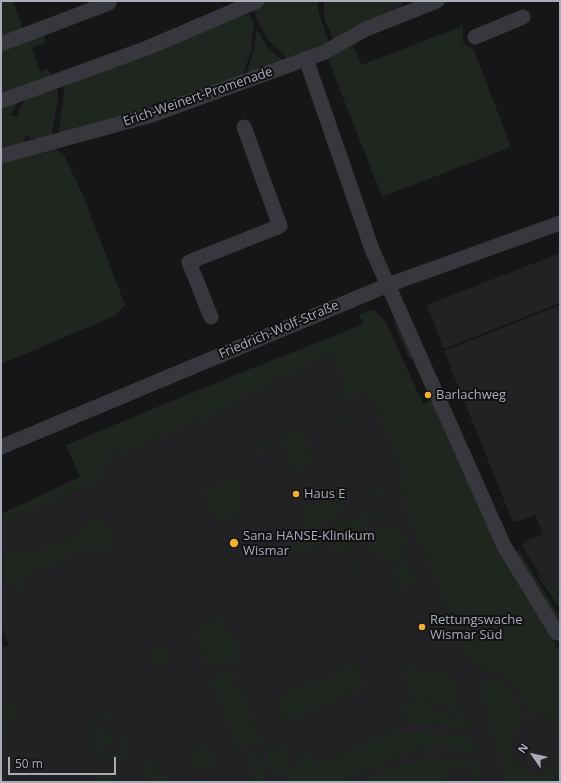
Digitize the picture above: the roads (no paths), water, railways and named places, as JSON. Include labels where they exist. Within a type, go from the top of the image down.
[{"type":"street","points":[[1,100],[147,48],[257,1]]},
{"type":"street","name":"Erich-Weinert-Promenade","points":[[1,156],[152,115],[306,59],[366,29],[437,1]]},
{"type":"street","points":[[1,44],[109,3]]},
{"type":"street","points":[[475,36],[523,17]]},
{"type":"street","points":[[306,59],[374,252],[388,285],[504,546],[559,634]]},
{"type":"street","points":[[211,317],[189,262],[280,226],[244,127]]},
{"type":"street","name":"Friedrich-Wolf-Straße","points":[[1,447],[388,285],[560,223]]},
{"type":"place","name":"Barlachweg","points":[[428,395]]},
{"type":"place","name":"Haus E","points":[[296,494]]},
{"type":"place","name":"Sana HANSE-Klinikum Wismar","points":[[234,543]]},
{"type":"place","name":"Rettungswache Wismar Süd","points":[[422,627]]}]
